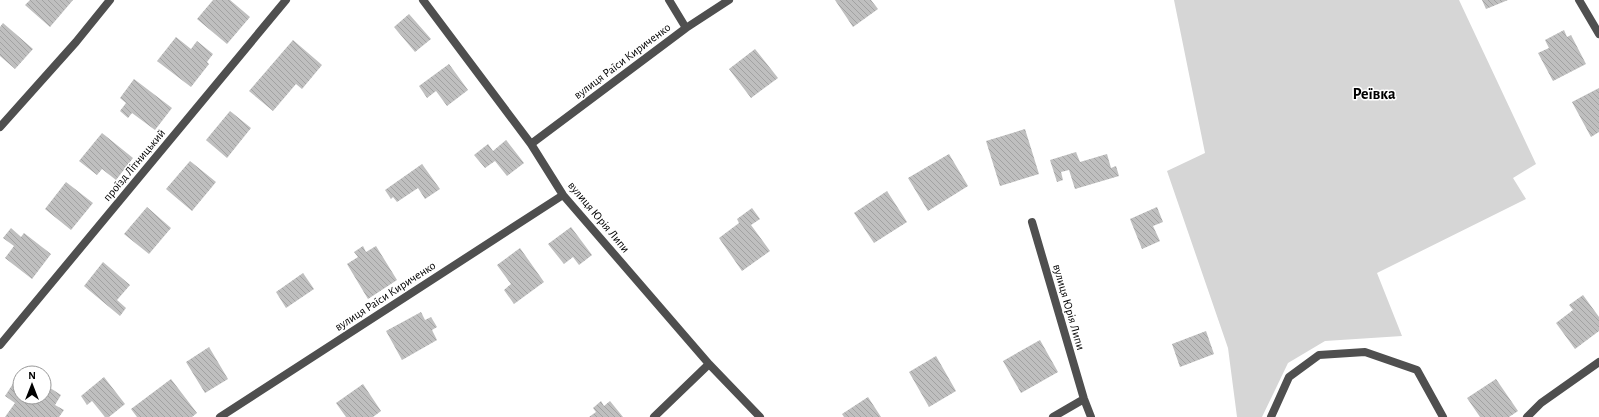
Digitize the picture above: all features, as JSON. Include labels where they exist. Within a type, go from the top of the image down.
[{"type":"street","points":[[0,127],[76,42],[110,0]]},
{"type":"street","name":"проїзд Літницький","points":[[0,345],[286,0]]},
{"type":"street","name":"вулиця Юрія Липи","points":[[423,0],[531,144],[563,195],[709,364],[760,417]]},
{"type":"street","points":[[670,0],[686,28]]},
{"type":"street","name":"вулиця Раїси Кириченко","points":[[531,144],[686,28],[728,0]]},
{"type":"street","points":[[1579,0],[1599,34]]},
{"type":"street","name":"вулиця Раїси Кириченко","points":[[220,417],[563,195]]},
{"type":"street","name":"вулиця Юрія Липи","points":[[1032,222],[1091,417]]},
{"type":"street","points":[[1271,417],[1289,377],[1319,355],[1365,352],[1417,370],[1443,417]]},
{"type":"street","points":[[1527,417],[1541,403],[1599,362]]},
{"type":"street","points":[[654,417],[709,364]]},
{"type":"street","points":[[1053,417],[1084,398]]},
{"type":"shaded area","points":[[1174,0],[1459,0],[1536,164],[1513,178],[1526,199],[1377,273],[1402,336],[1325,341],[1288,363],[1262,417],[1237,417],[1228,348],[1167,171],[1205,153]]},
{"type":"building","points":[[30,0],[73,0],[50,27],[25,5]]},
{"type":"building","points":[[213,0],[230,0],[250,17],[227,44],[197,19]]},
{"type":"building","points":[[835,0],[871,0],[878,9],[853,27]]},
{"type":"building","points":[[1482,0],[1508,0],[1486,9]]},
{"type":"building","points":[[409,14],[431,39],[415,52],[394,27]]},
{"type":"building","points":[[3,23],[33,49],[15,69],[0,56],[0,27]]},
{"type":"building","points":[[1564,30],[1567,37],[1571,35],[1586,64],[1553,81],[1538,53],[1549,48],[1545,40]]},
{"type":"building","points":[[176,37],[191,49],[197,41],[213,54],[207,62],[209,64],[191,87],[157,61]]},
{"type":"building","points":[[293,40],[322,65],[302,89],[296,84],[273,111],[249,91]]},
{"type":"building","points":[[755,49],[778,78],[751,98],[729,69]]},
{"type":"building","points":[[449,64],[468,90],[447,106],[436,91],[427,98],[419,86]]},
{"type":"building","points":[[134,79],[172,108],[155,130],[132,113],[128,118],[120,111],[126,103],[120,98]]},
{"type":"building","points":[[1599,88],[1599,132],[1591,137],[1572,102]]},
{"type":"building","points":[[230,111],[251,128],[227,158],[206,140]]},
{"type":"building","points":[[1025,129],[1039,174],[1000,186],[986,141]]},
{"type":"building","points":[[102,133],[133,158],[116,180],[102,169],[97,175],[79,161]]},
{"type":"building","points":[[506,140],[524,163],[507,176],[495,161],[485,168],[474,155],[488,144],[493,151]]},
{"type":"building","points":[[1076,152],[1080,162],[1107,154],[1111,168],[1116,166],[1119,176],[1075,189],[1069,170],[1061,172],[1063,180],[1057,182],[1050,160]]},
{"type":"building","points":[[949,154],[968,186],[928,211],[908,178]]},
{"type":"building","points":[[190,161],[216,182],[192,211],[166,189]]},
{"type":"building","points":[[422,164],[440,189],[425,199],[418,188],[397,202],[393,197],[391,199],[385,190]]},
{"type":"building","points":[[66,182],[93,203],[71,230],[45,209]]},
{"type":"building","points":[[887,191],[907,222],[874,243],[854,213]]},
{"type":"building","points":[[147,207],[171,228],[149,254],[124,234]]},
{"type":"building","points":[[1157,207],[1163,222],[1153,226],[1160,241],[1142,249],[1130,219]]},
{"type":"building","points":[[752,208],[760,219],[751,225],[770,251],[742,271],[719,238],[739,223],[737,219]]},
{"type":"building","points":[[571,227],[592,255],[579,265],[573,257],[564,264],[548,244]]},
{"type":"building","points":[[11,228],[21,237],[24,233],[51,254],[32,279],[5,258],[14,246],[3,238]]},
{"type":"building","points":[[363,246],[366,252],[376,246],[397,280],[368,299],[347,264],[358,257],[354,252]]},
{"type":"building","points":[[520,248],[544,282],[514,304],[504,290],[511,284],[497,265]]},
{"type":"building","points":[[103,262],[130,285],[117,300],[126,308],[120,316],[84,286]]},
{"type":"building","points":[[303,273],[314,289],[286,308],[276,292]]},
{"type":"building","points":[[1583,295],[1599,317],[1599,331],[1575,349],[1556,323],[1573,310],[1569,305]]},
{"type":"building","points":[[421,312],[425,320],[431,317],[437,327],[432,330],[437,340],[402,360],[386,331]]},
{"type":"building","points":[[1206,331],[1214,354],[1180,367],[1172,344]]},
{"type":"building","points":[[1040,340],[1058,372],[1021,393],[1003,361]]},
{"type":"building","points":[[209,347],[228,379],[205,393],[186,362]]},
{"type":"building","points":[[936,356],[956,391],[929,407],[909,372]]},
{"type":"building","points":[[104,377],[125,404],[109,417],[105,417],[92,401],[87,405],[81,396]]},
{"type":"building","points":[[171,379],[197,413],[192,417],[137,417],[131,409]]},
{"type":"building","points":[[1496,379],[1518,411],[1509,417],[1480,417],[1467,398]]},
{"type":"building","points":[[363,384],[381,411],[373,417],[346,417],[336,403]]},
{"type":"building","points":[[12,385],[12,401],[5,396]]},
{"type":"building","points":[[52,389],[61,395],[55,405],[64,410],[59,417],[5,417],[14,405],[52,405]]},
{"type":"building","points":[[868,397],[881,417],[844,417],[842,414]]},
{"type":"building","points":[[601,401],[604,406],[610,401],[623,417],[589,417],[596,412],[593,408]]},
{"type":"district","name":"Реївка","points":[[1374,93]]}]
